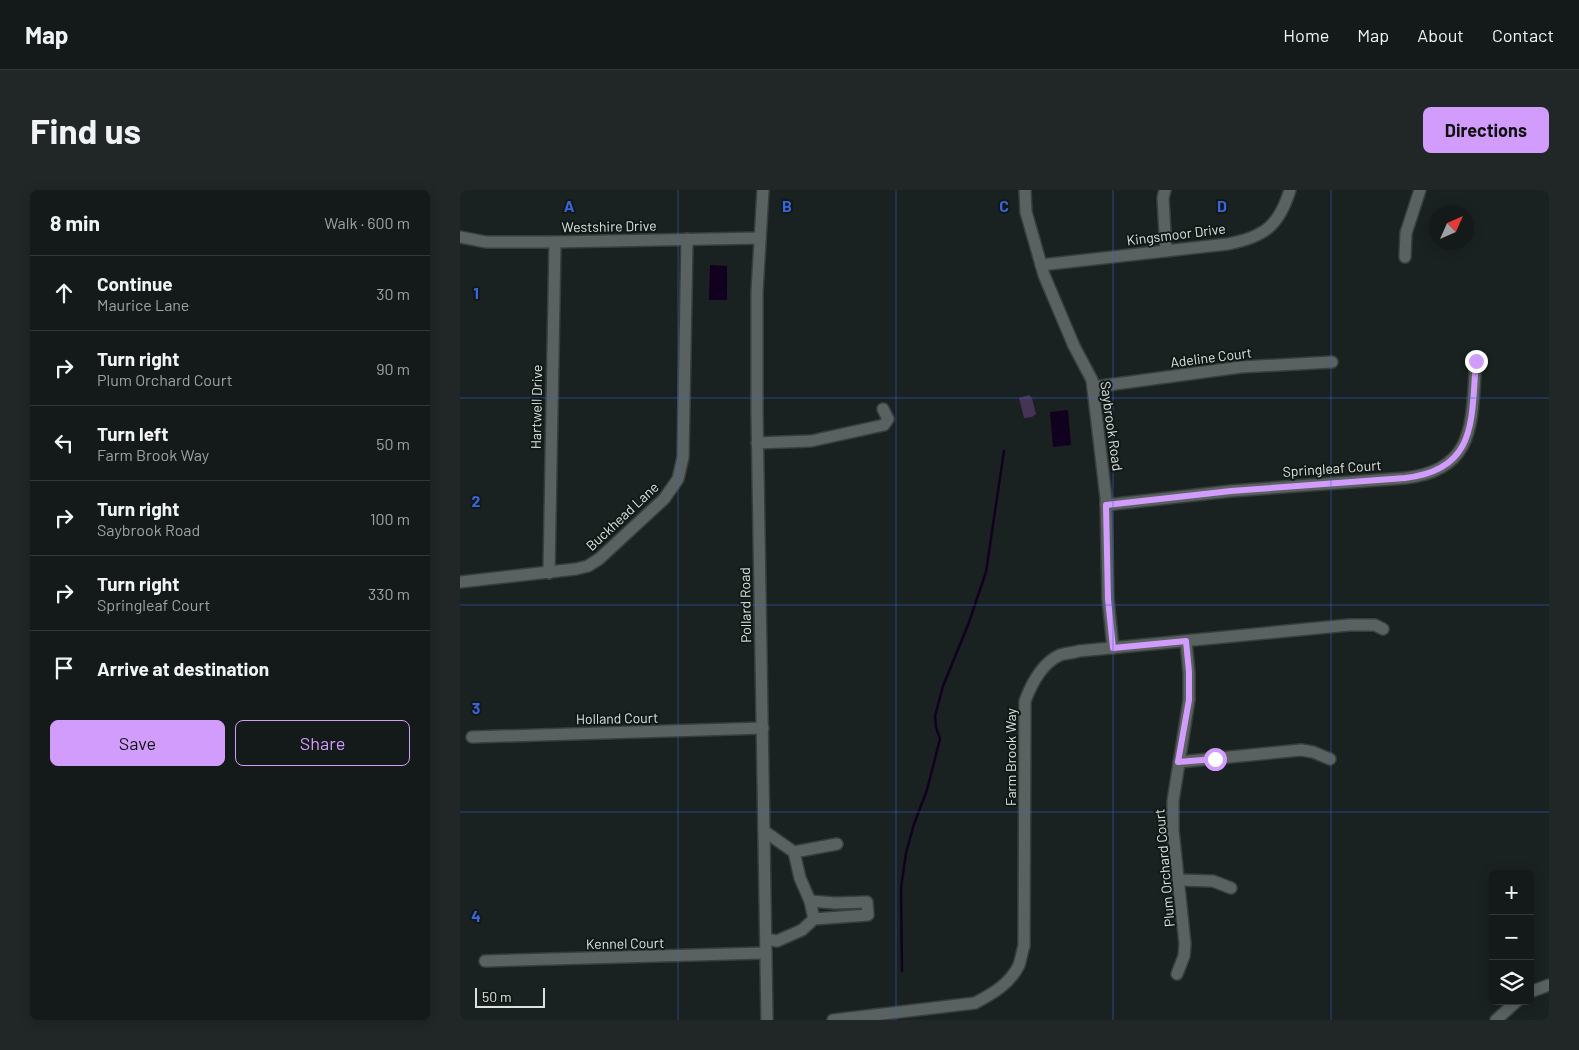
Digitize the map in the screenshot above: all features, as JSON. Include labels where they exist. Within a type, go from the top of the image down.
[{"type":"street","name":"Pollard Road","points":[[763,190],[757,292],[757,442],[768,1020]]},
{"type":"street","name":"Saybrook Road","points":[[1025,190],[1026,212],[1041,265],[1059,312],[1092,380],[1106,505],[1108,599],[1113,648]]},
{"type":"street","points":[[1165,190],[1163,198],[1166,251]]},
{"type":"street","name":"Kingsmoor Drive","points":[[1041,265],[1249,240],[1272,226],[1282,210],[1290,190]]},
{"type":"street","points":[[1405,257],[1406,233],[1420,190]]},
{"type":"street","name":"Westshire Drive","points":[[460,237],[486,242],[760,238]]},
{"type":"street","name":"Buckhead Lane","points":[[460,582],[549,573],[588,566],[599,559],[664,499],[678,479],[683,457],[687,239]]},
{"type":"street","name":"Hartwell Drive","points":[[549,573],[555,242]]},
{"type":"street","name":"Springleaf Court","points":[[1106,505],[1231,491],[1405,478],[1430,474],[1454,458],[1468,436],[1476,361]]},
{"type":"street","name":"Adeline Court","points":[[1093,387],[1241,367],[1332,362]]},
{"type":"street","points":[[757,442],[811,441],[884,425],[888,420],[883,409]]},
{"type":"street","name":"Farm Brook Way","points":[[833,1020],[975,1003],[996,992],[1019,965],[1024,946],[1025,701],[1031,685],[1041,670],[1059,655],[1079,651],[1349,625],[1375,625],[1383,629]]},
{"type":"street","name":"Plum Orchard Court","points":[[1177,974],[1184,956],[1186,944],[1173,830],[1173,810],[1174,784],[1189,700],[1186,641]]},
{"type":"street","name":"Holland Court","points":[[472,737],[763,728]]},
{"type":"street","points":[[1178,762],[1301,750],[1313,752],[1330,759]]},
{"type":"street","points":[[764,831],[794,852],[800,878],[810,901],[814,919]]},
{"type":"street","points":[[794,852],[837,844]]},
{"type":"street","points":[[1179,880],[1213,881],[1231,888]]},
{"type":"street","points":[[766,939],[777,941],[802,930],[814,919],[868,916],[867,902],[835,903],[810,901]]},
{"type":"street","name":"Kennel Court","points":[[485,961],[766,953]]},
{"type":"street","points":[[1534,991],[1549,985]]},
{"type":"street","points":[[1496,1020],[1513,1005]]},
{"type":"shaded area","points":[[710,265],[727,266],[727,300],[709,300]]},
{"type":"shaded area","points":[[1029,395],[1032,398],[1036,414],[1032,417],[1024,418],[1019,398]]},
{"type":"shaded area","points":[[1068,410],[1071,445],[1053,447],[1050,412]]},
{"type":"waterway","points":[[902,971],[901,888],[906,853],[914,824],[927,790],[940,739],[935,716],[943,686],[968,625],[986,572],[1004,451]]},
{"type":"route","points":[[1215,759],[1178,762],[1189,700],[1186,641],[1113,648],[1108,599],[1106,505],[1231,491],[1419,477],[1430,474],[1454,458],[1468,436],[1476,361]]}]
